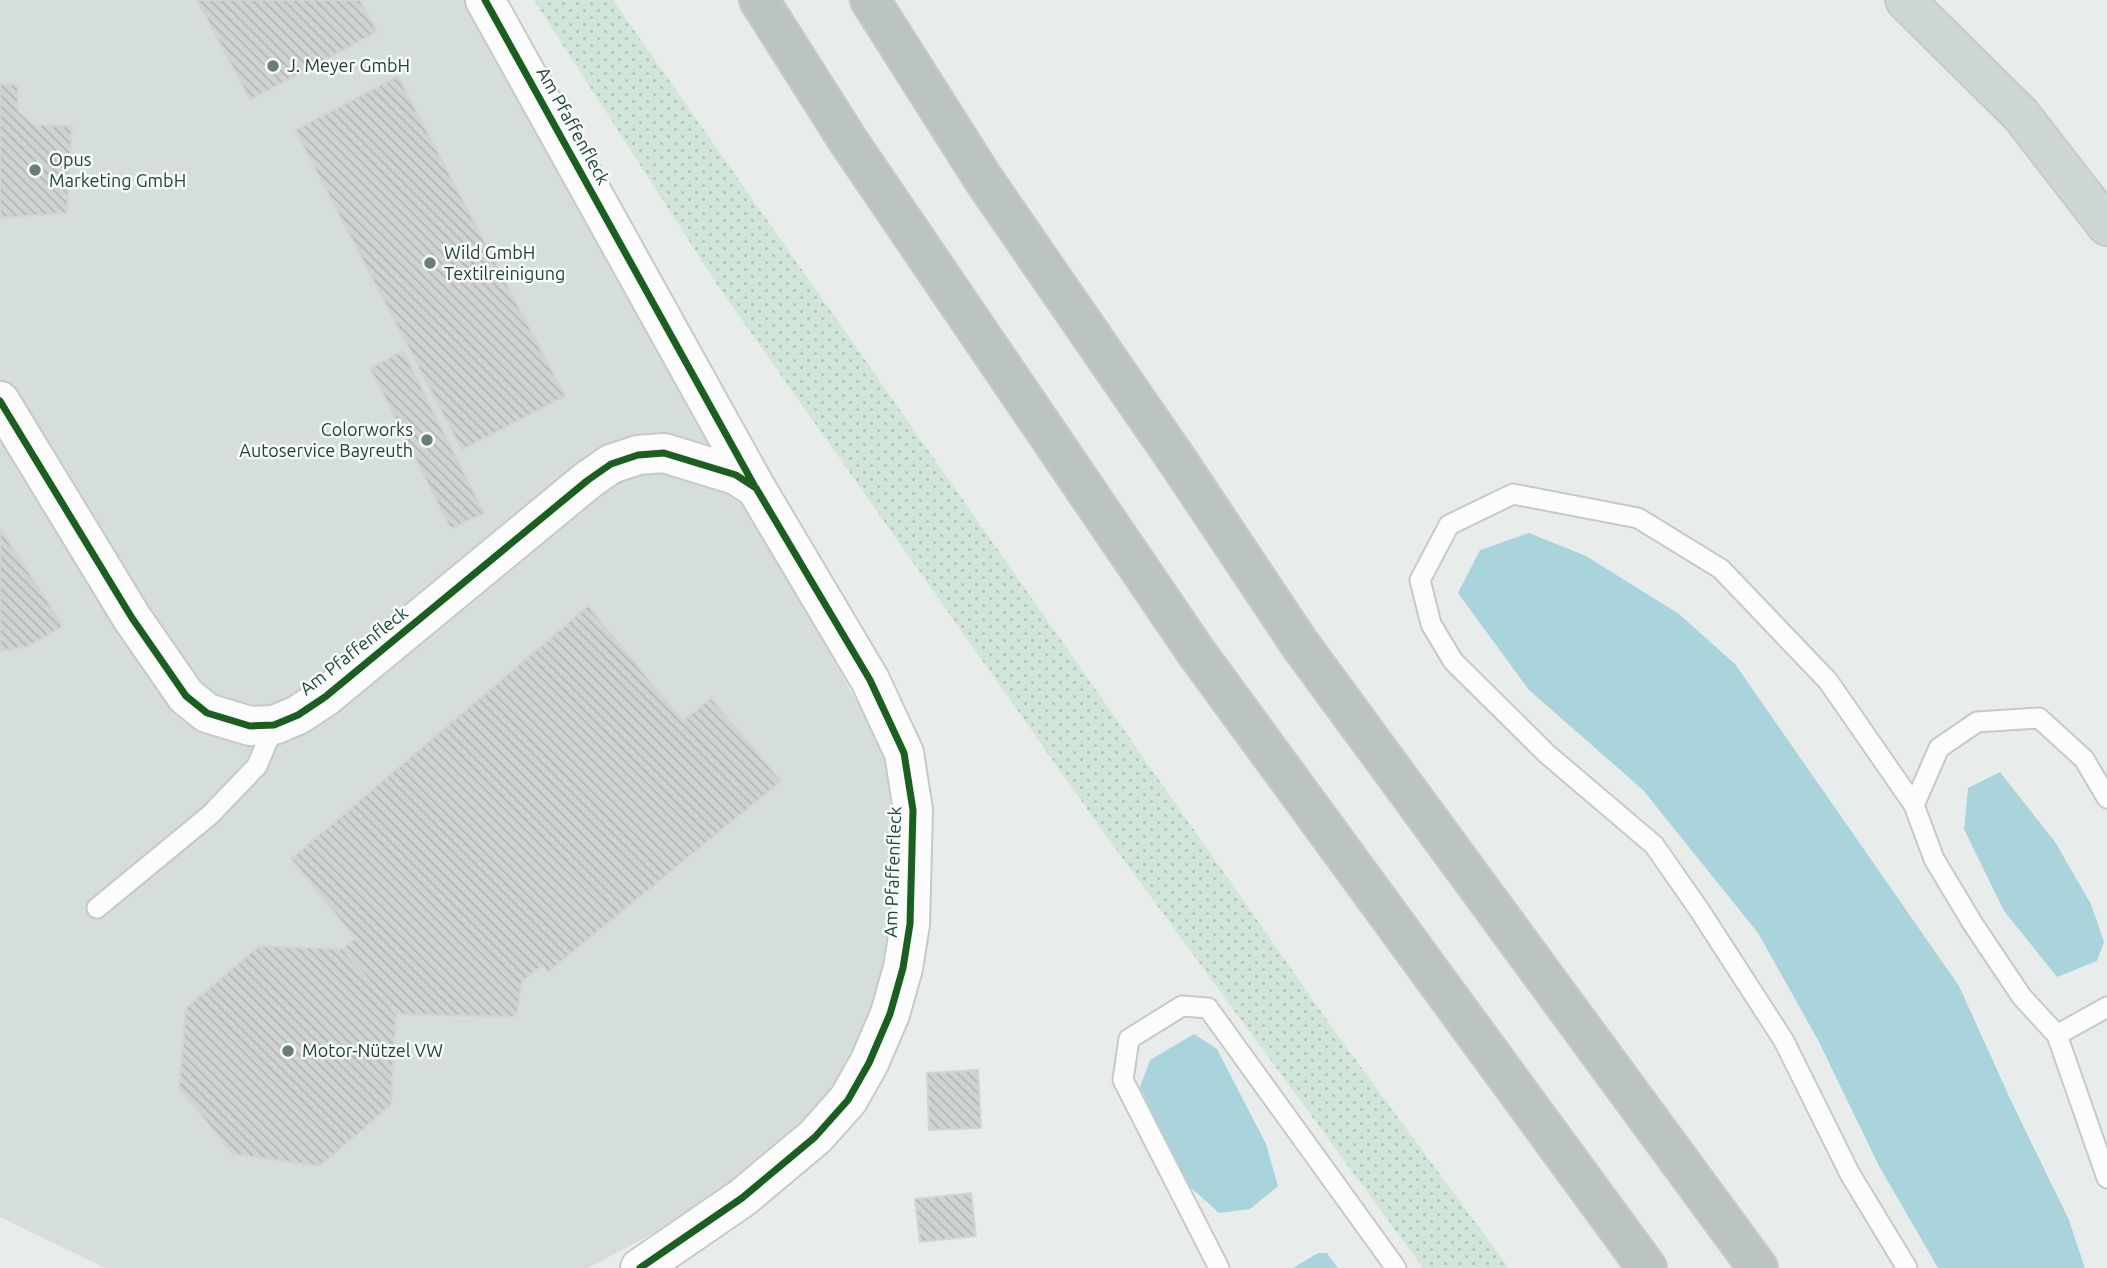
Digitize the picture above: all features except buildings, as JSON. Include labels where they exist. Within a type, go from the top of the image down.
[{"type":"highway","points":[[759,0],[849,142],[1196,652],[1647,1268]]},
{"type":"highway","points":[[870,0],[984,180],[1299,643],[1758,1268]]},
{"type":"main road","points":[[1905,0],[2021,115],[2107,226]]},
{"type":"street","name":"Am Pfaffenfleck","points":[[485,0],[756,488],[870,680],[904,753],[913,810],[910,923],[903,968],[890,1014],[869,1063],[848,1100],[815,1137],[742,1198],[640,1268]]},
{"type":"street","name":"Am Pfaffenfleck","points":[[0,401],[132,618],[186,696],[207,713],[250,726],[274,725],[298,715],[326,697],[588,480],[611,464],[638,454],[664,453],[736,475],[756,488]]},
{"type":"lane","points":[[1907,1268],[1850,1174],[1784,1041],[1654,845],[1547,754],[1453,661],[1431,624],[1420,580],[1449,525],[1513,494],[1638,518],[1721,569],[1828,681],[1913,805],[1934,859],[1973,924],[2022,997],[2057,1035],[2107,1178]]},
{"type":"lane","points":[[1913,805],[1940,748],[1977,722],[2039,718],[2084,759],[2107,798]]},
{"type":"lane","points":[[97,908],[210,815],[257,766],[274,725]]},
{"type":"lane","points":[[1219,1268],[1123,1080],[1129,1040],[1182,1006],[1208,1008],[1396,1268]]},
{"type":"lane","points":[[2057,1035],[2107,1007]]},
{"type":"shaded area","points":[[0,0],[466,0],[887,756],[896,791],[892,923],[884,979],[864,1030],[839,1078],[787,1142],[684,1217],[588,1268],[105,1268],[0,1217]]},
{"type":"green space","points":[[534,0],[613,0],[1341,1040],[1509,1268],[1423,1268],[1104,833],[718,286]]},
{"type":"water","points":[[1529,533],[1586,556],[1679,614],[1735,664],[1959,986],[2069,1220],[2085,1268],[1938,1268],[1879,1166],[1818,1040],[1758,933],[1643,790],[1529,690],[1458,593],[1480,550]]},
{"type":"water","points":[[2000,772],[2055,842],[2091,904],[2104,942],[2097,961],[2057,977],[2004,911],[1964,829],[1968,788]]},
{"type":"water","points":[[1194,1034],[1217,1049],[1266,1144],[1278,1186],[1250,1209],[1219,1213],[1186,1183],[1140,1087],[1150,1060]]},
{"type":"water","points":[[1318,1253],[1327,1253],[1338,1268],[1293,1268]]},
{"type":"cycle path","points":[[485,0],[754,485]]},
{"type":"cycle path","points":[[0,401],[132,618],[186,696],[207,713],[250,726],[274,725],[298,715],[325,697],[588,480],[611,464],[638,455],[664,453],[736,475],[756,488],[870,680],[904,753],[913,810],[910,924],[903,968],[890,1014],[869,1063],[848,1100],[815,1137],[742,1198],[640,1268]]},
{"type":"place","name":"J. Meyer GmbH","points":[[273,66]]},
{"type":"place","name":"Opus Marketing GmbH","points":[[35,170]]},
{"type":"place","name":"Wild GmbH Textilreinigung","points":[[430,263]]},
{"type":"place","name":"Colorworks Autoservice Bayreuth","points":[[427,440]]},
{"type":"place","name":"Motor-Nützel VW","points":[[288,1051]]}]
